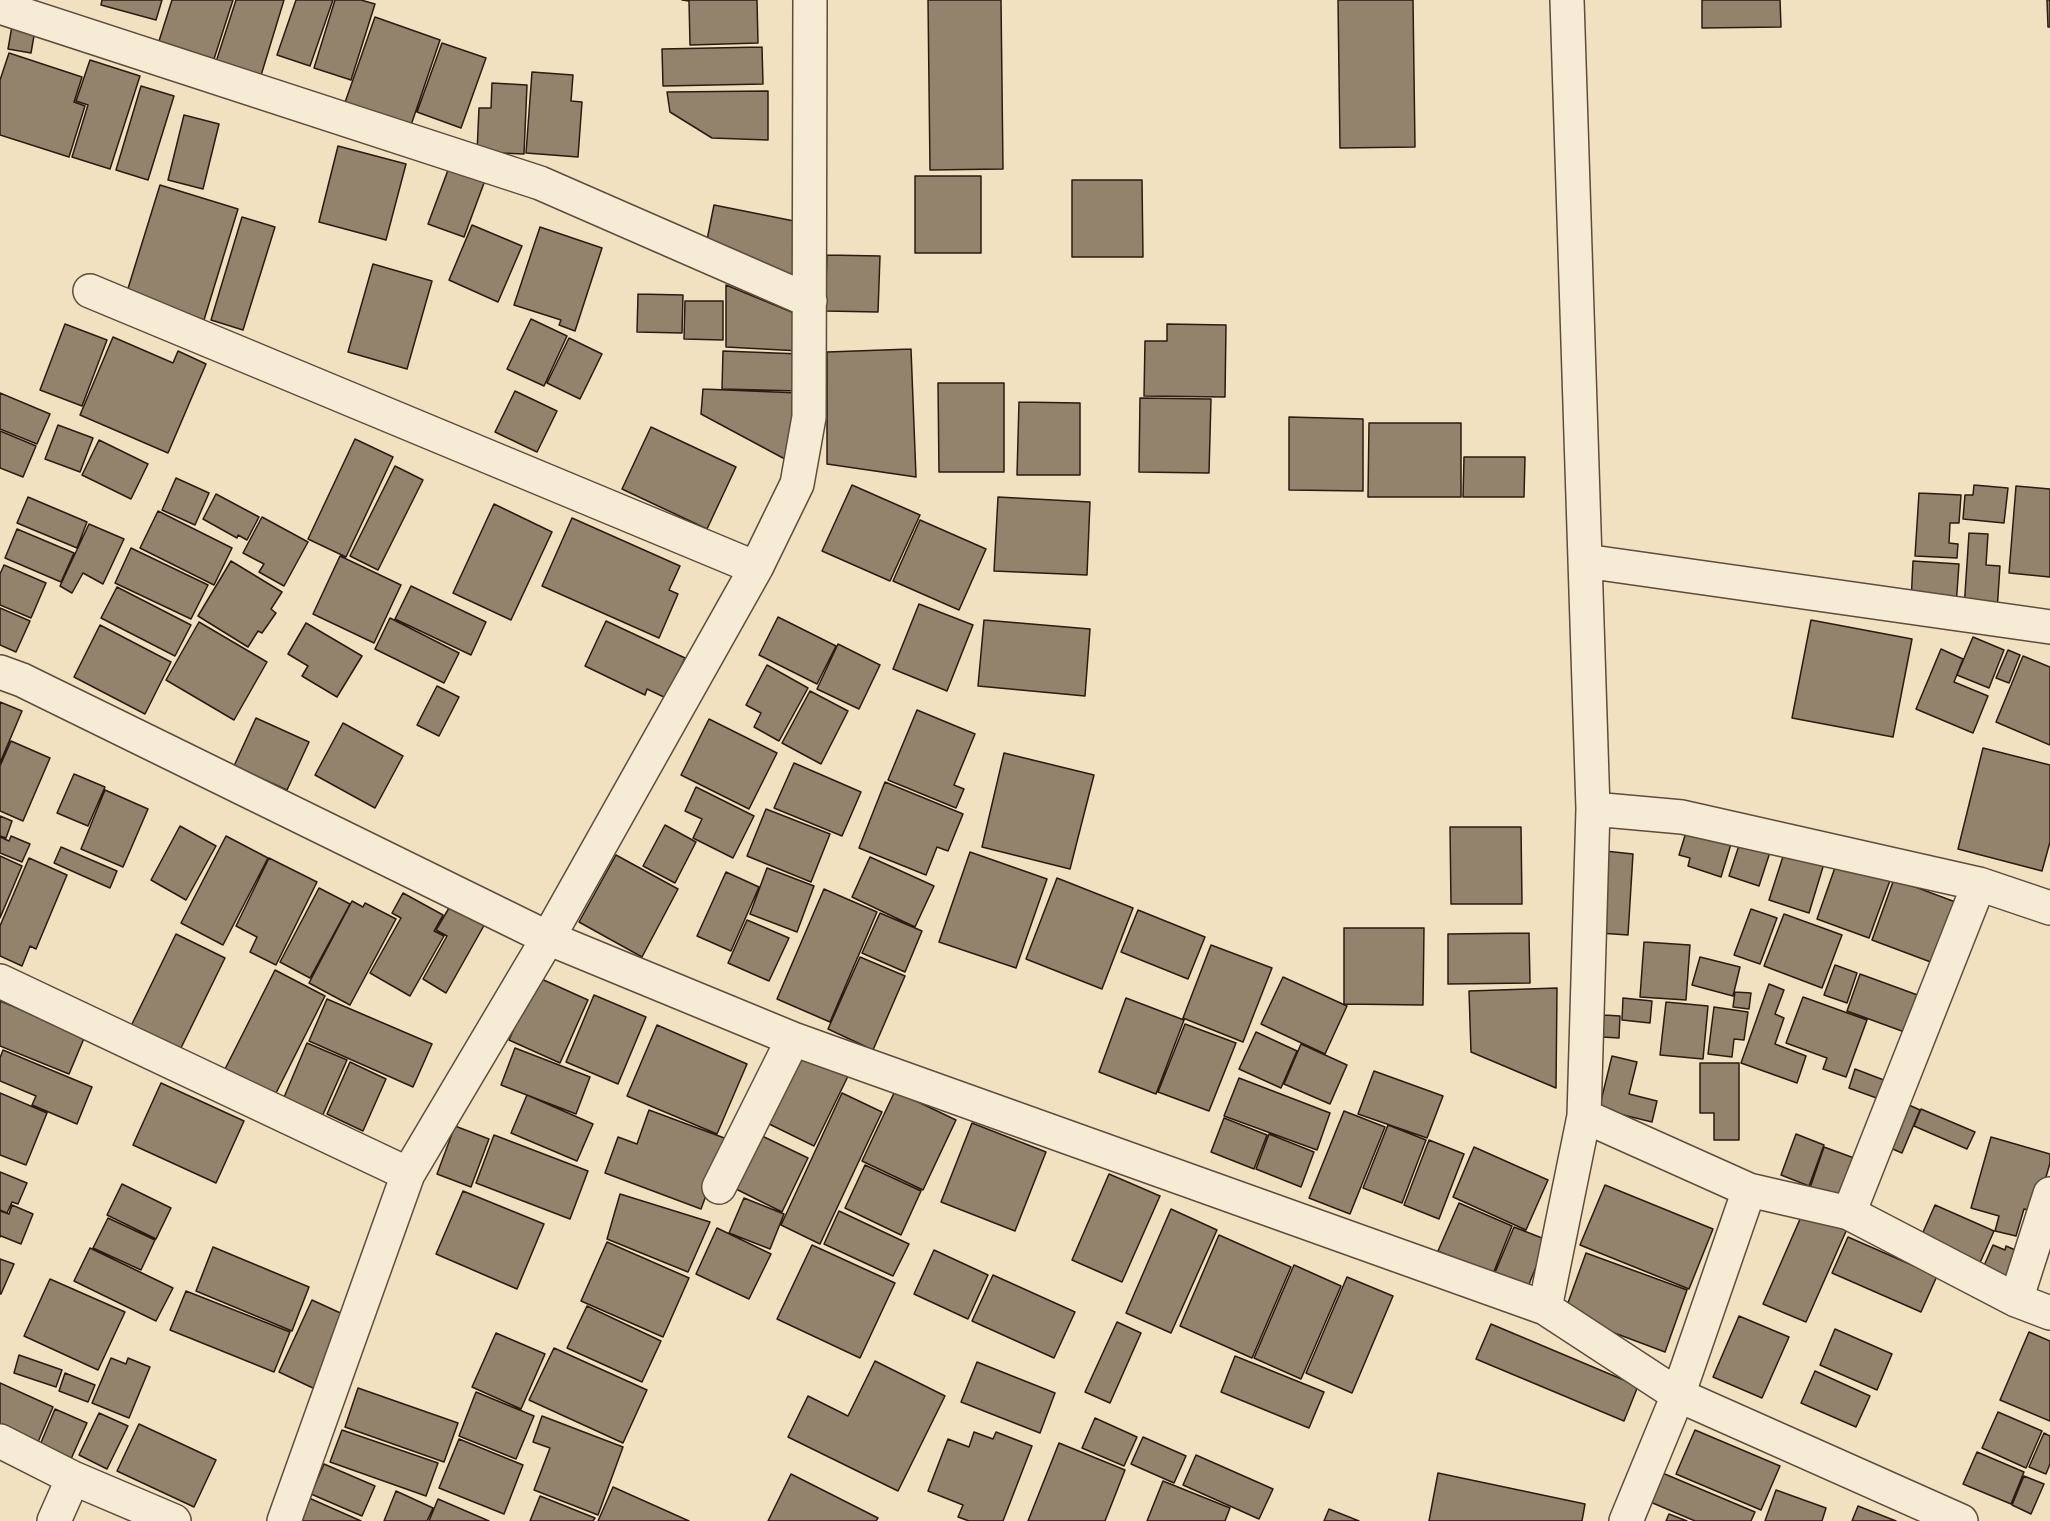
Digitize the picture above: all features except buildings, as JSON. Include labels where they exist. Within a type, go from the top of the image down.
[{"type":"street","points":[[284,1521],[408,1174],[548,938],[756,568],[797,484],[809,417],[810,0]]},
{"type":"street","points":[[1545,1308],[1584,1116],[1593,808],[1567,0]]},
{"type":"street","points":[[0,7],[540,183],[810,301]]},
{"type":"street","points":[[90,291],[756,568]]},
{"type":"street","points":[[1585,561],[2050,627]]},
{"type":"street","points":[[0,672],[33,686],[548,938],[793,1039],[1545,1308],[1678,1395],[1961,1521]]},
{"type":"street","points":[[1593,808],[1682,817],[1980,884],[2050,908]]},
{"type":"street","points":[[1849,1213],[1980,884]]},
{"type":"street","points":[[0,981],[408,1174]]},
{"type":"street","points":[[719,1187],[793,1039]]},
{"type":"street","points":[[1584,1116],[1749,1190],[1849,1213],[2016,1300],[2050,1313]]},
{"type":"street","points":[[1626,1521],[1678,1395],[1749,1190]]},
{"type":"street","points":[[2016,1300],[2050,1194]]},
{"type":"street","points":[[0,1441],[73,1478],[174,1521]]},
{"type":"street","points":[[54,1521],[73,1478]]}]
